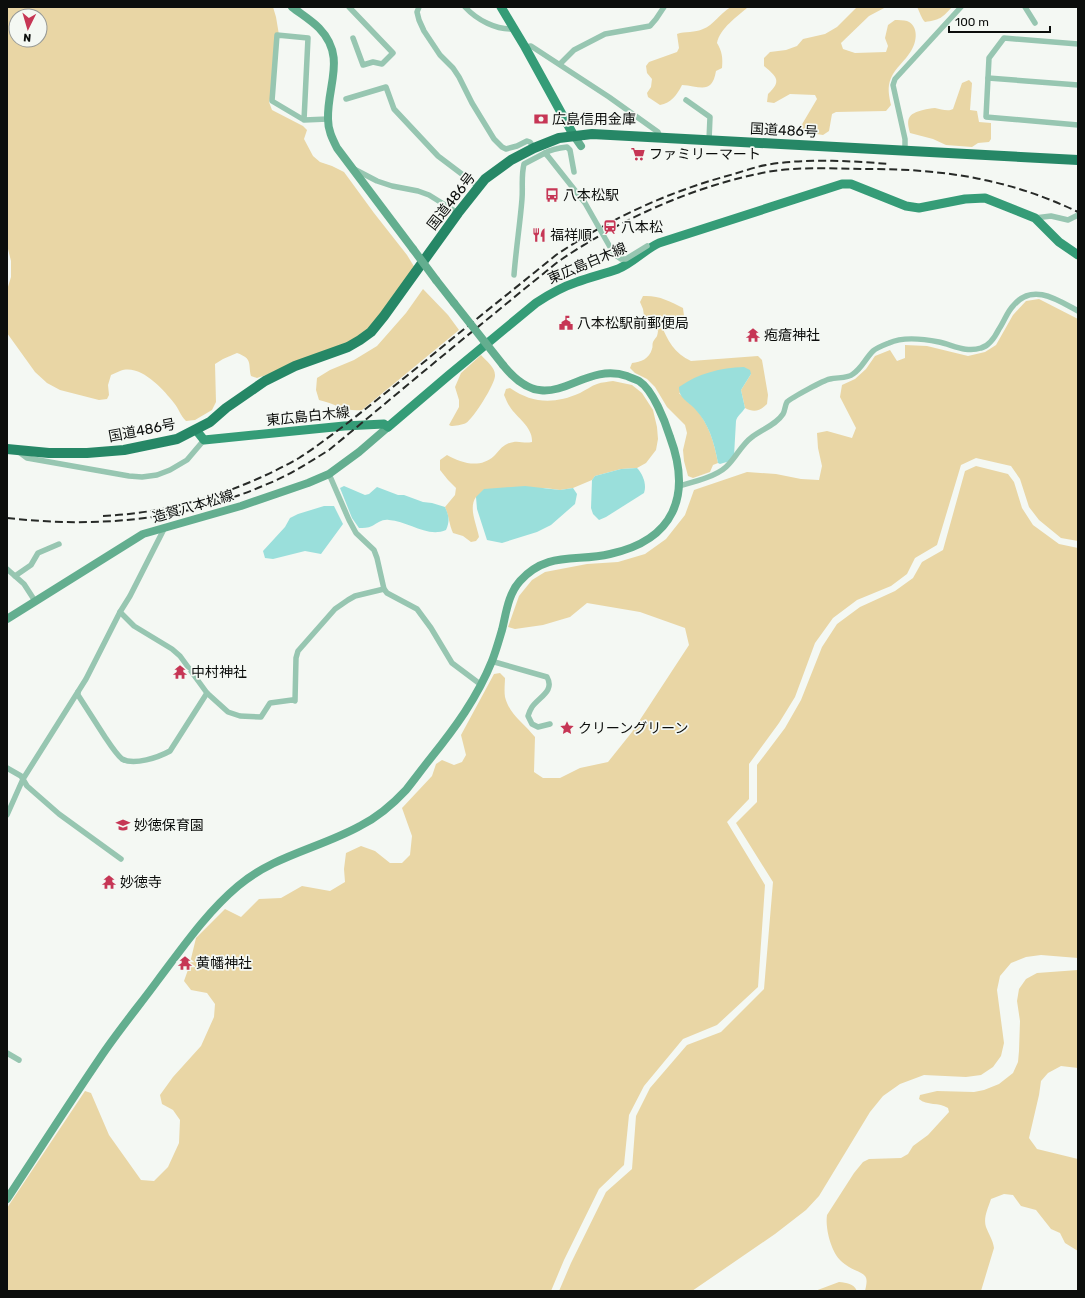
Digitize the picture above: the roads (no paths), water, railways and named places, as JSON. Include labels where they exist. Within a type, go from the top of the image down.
[{"type":"highway","name":"国道486号","points":[[12,450],[88,453],[124,450],[177,439],[210,422],[226,408],[265,381],[295,366],[348,347],[371,332],[395,303],[458,213],[485,179],[511,160],[534,148],[559,138],[592,134],[905,152],[1078,160]]},
{"type":"main road","points":[[501,7],[574,136]]},
{"type":"main road","name":"東広島白木線","points":[[204,440],[344,426],[384,424],[388,427],[536,303],[550,294],[575,282],[617,269],[632,262],[650,246],[659,242],[842,184],[851,184],[906,206],[919,208],[965,199],[985,198],[1035,218],[1059,242],[1078,255]]},
{"type":"main road","points":[[196,430],[204,440]]},
{"type":"street","points":[[7,1199],[102,1056],[217,905],[240,884],[262,869],[359,827],[375,818],[407,789],[470,705],[492,662],[511,596],[517,584],[537,567],[550,562],[570,558],[608,555],[633,547],[648,540],[661,530],[671,517],[677,502],[679,486],[678,468],[671,437],[655,400],[640,381],[623,375],[608,373],[592,376],[564,387],[548,391],[524,386],[511,376],[436,280],[337,148],[330,134],[328,119],[335,69],[334,56],[330,44],[319,28],[292,7]]},
{"type":"street","points":[[349,7],[393,53],[382,64],[374,62],[363,65],[353,38]]},
{"type":"street","points":[[419,7],[417,12],[424,30],[440,55],[453,68],[459,77],[472,103],[502,148],[506,149],[517,146],[527,141],[530,142],[534,148]]},
{"type":"street","points":[[465,7],[468,11],[491,26],[506,30],[514,29]]},
{"type":"street","points":[[560,64],[574,50],[604,34],[650,26],[664,7]]},
{"type":"street","points":[[905,152],[905,139],[894,79],[961,7]]},
{"type":"street","points":[[1025,7],[1035,23]]},
{"type":"street","points":[[304,120],[308,38],[277,35],[272,101],[304,120],[328,119]]},
{"type":"street","points":[[1078,44],[1004,38],[989,58],[986,117],[1078,125]]},
{"type":"street","points":[[525,47],[531,46],[560,64],[658,132],[660,137]]},
{"type":"street","points":[[988,78],[1078,85]]},
{"type":"street","points":[[346,99],[386,87],[394,109],[438,156],[478,187]]},
{"type":"street","points":[[686,100],[710,116],[709,140]]},
{"type":"street","points":[[574,136],[581,146]]},
{"type":"street","points":[[514,275],[522,196],[522,172],[524,164],[558,148],[567,147],[570,150],[574,172]]},
{"type":"street","points":[[546,154],[585,203],[614,254],[621,259],[626,259],[650,246]]},
{"type":"street","points":[[351,167],[377,181],[429,195],[458,213]]},
{"type":"street","points":[[1035,218],[1051,216],[1068,220],[1078,215]]},
{"type":"street","points":[[679,486],[719,472],[727,467],[751,438],[774,424],[784,413],[787,403],[817,384],[829,379],[852,376],[873,351],[889,342],[902,339],[921,340],[940,342],[965,350],[981,348],[988,344],[996,335],[1013,305],[1022,298],[1032,294],[1044,295],[1055,299],[1078,311]]},
{"type":"street","name":"造賀八本松線","points":[[7,619],[143,534],[267,497],[329,474],[359,452],[388,427]]},
{"type":"street","points":[[12,450],[27,458],[142,477],[157,475],[170,470],[187,460],[204,440]]},
{"type":"street","points":[[329,474],[356,533],[374,550],[384,589],[391,596],[416,609],[431,628],[452,663],[480,684]]},
{"type":"street","points":[[7,815],[23,779],[86,679],[164,528]]},
{"type":"street","points":[[15,576],[31,565],[38,553],[59,544]]},
{"type":"street","points":[[7,569],[24,584],[35,601]]},
{"type":"street","points":[[120,612],[134,626],[172,649],[180,656],[207,693],[228,712],[240,716],[261,717],[270,703],[292,700],[295,701],[296,658],[298,651],[335,609],[355,596],[384,589]]},
{"type":"street","points":[[492,662],[547,677],[550,682],[549,689],[531,708],[528,716],[532,724],[538,727],[550,724]]},
{"type":"street","points":[[78,692],[78,695],[108,742],[122,759],[138,762],[160,756],[170,751],[207,693]]},
{"type":"street","points":[[7,768],[21,776],[27,786],[59,814],[121,859]]},
{"type":"street","points":[[7,1053],[19,1060]]},
{"type":"water","points":[[744,367],[750,370],[751,374],[741,390],[745,408],[736,421],[734,456],[730,461],[720,464],[718,463],[713,441],[704,421],[692,406],[684,400],[679,391],[679,387],[694,378],[710,372]]},
{"type":"water","points":[[637,468],[644,480],[644,493],[599,520],[593,514],[591,508],[592,480],[595,476],[621,469]]},
{"type":"water","points":[[344,486],[365,495],[369,494],[377,487],[398,495],[404,495],[423,502],[445,507],[448,518],[446,530],[439,532],[425,531],[403,523],[387,520],[369,527],[359,528],[352,518],[340,488]]},
{"type":"water","points":[[525,486],[560,490],[573,488],[577,494],[575,504],[551,525],[537,532],[502,543],[487,540],[477,509],[476,497],[484,489]]},
{"type":"water","points":[[324,506],[334,506],[343,524],[321,554],[305,551],[273,559],[265,558],[263,551],[285,527],[290,518]]},
{"type":"railway","points":[[103,516],[154,510],[204,499],[253,481],[299,458],[345,425],[556,255],[598,229],[664,197],[710,181],[766,165],[796,161],[844,161],[890,164]]},
{"type":"railway","points":[[7,518],[74,522],[139,519],[202,507],[234,497],[282,478],[329,450],[562,259],[610,230],[660,205],[740,178],[779,170],[805,168],[896,169],[923,171],[976,178],[1001,184],[1027,191],[1078,212]]},
{"type":"place","name":"広島信用金庫","points":[[541,119]]},
{"type":"place","name":"ファミリーマート","points":[[638,154]]},
{"type":"place","name":"八本松駅","points":[[552,195]]},
{"type":"place","name":"八本松","points":[[610,227]]},
{"type":"place","name":"福祥順","points":[[539,235]]},
{"type":"place","name":"八本松駅前郵便局","points":[[566,323]]},
{"type":"place","name":"疱瘡神社","points":[[753,335]]},
{"type":"place","name":"中村神社","points":[[180,672]]},
{"type":"place","name":"クリーングリーン","points":[[567,728]]},
{"type":"place","name":"妙徳保育園","points":[[123,825]]},
{"type":"place","name":"妙徳寺","points":[[109,882]]},
{"type":"place","name":"黄幡神社","points":[[185,963]]}]
